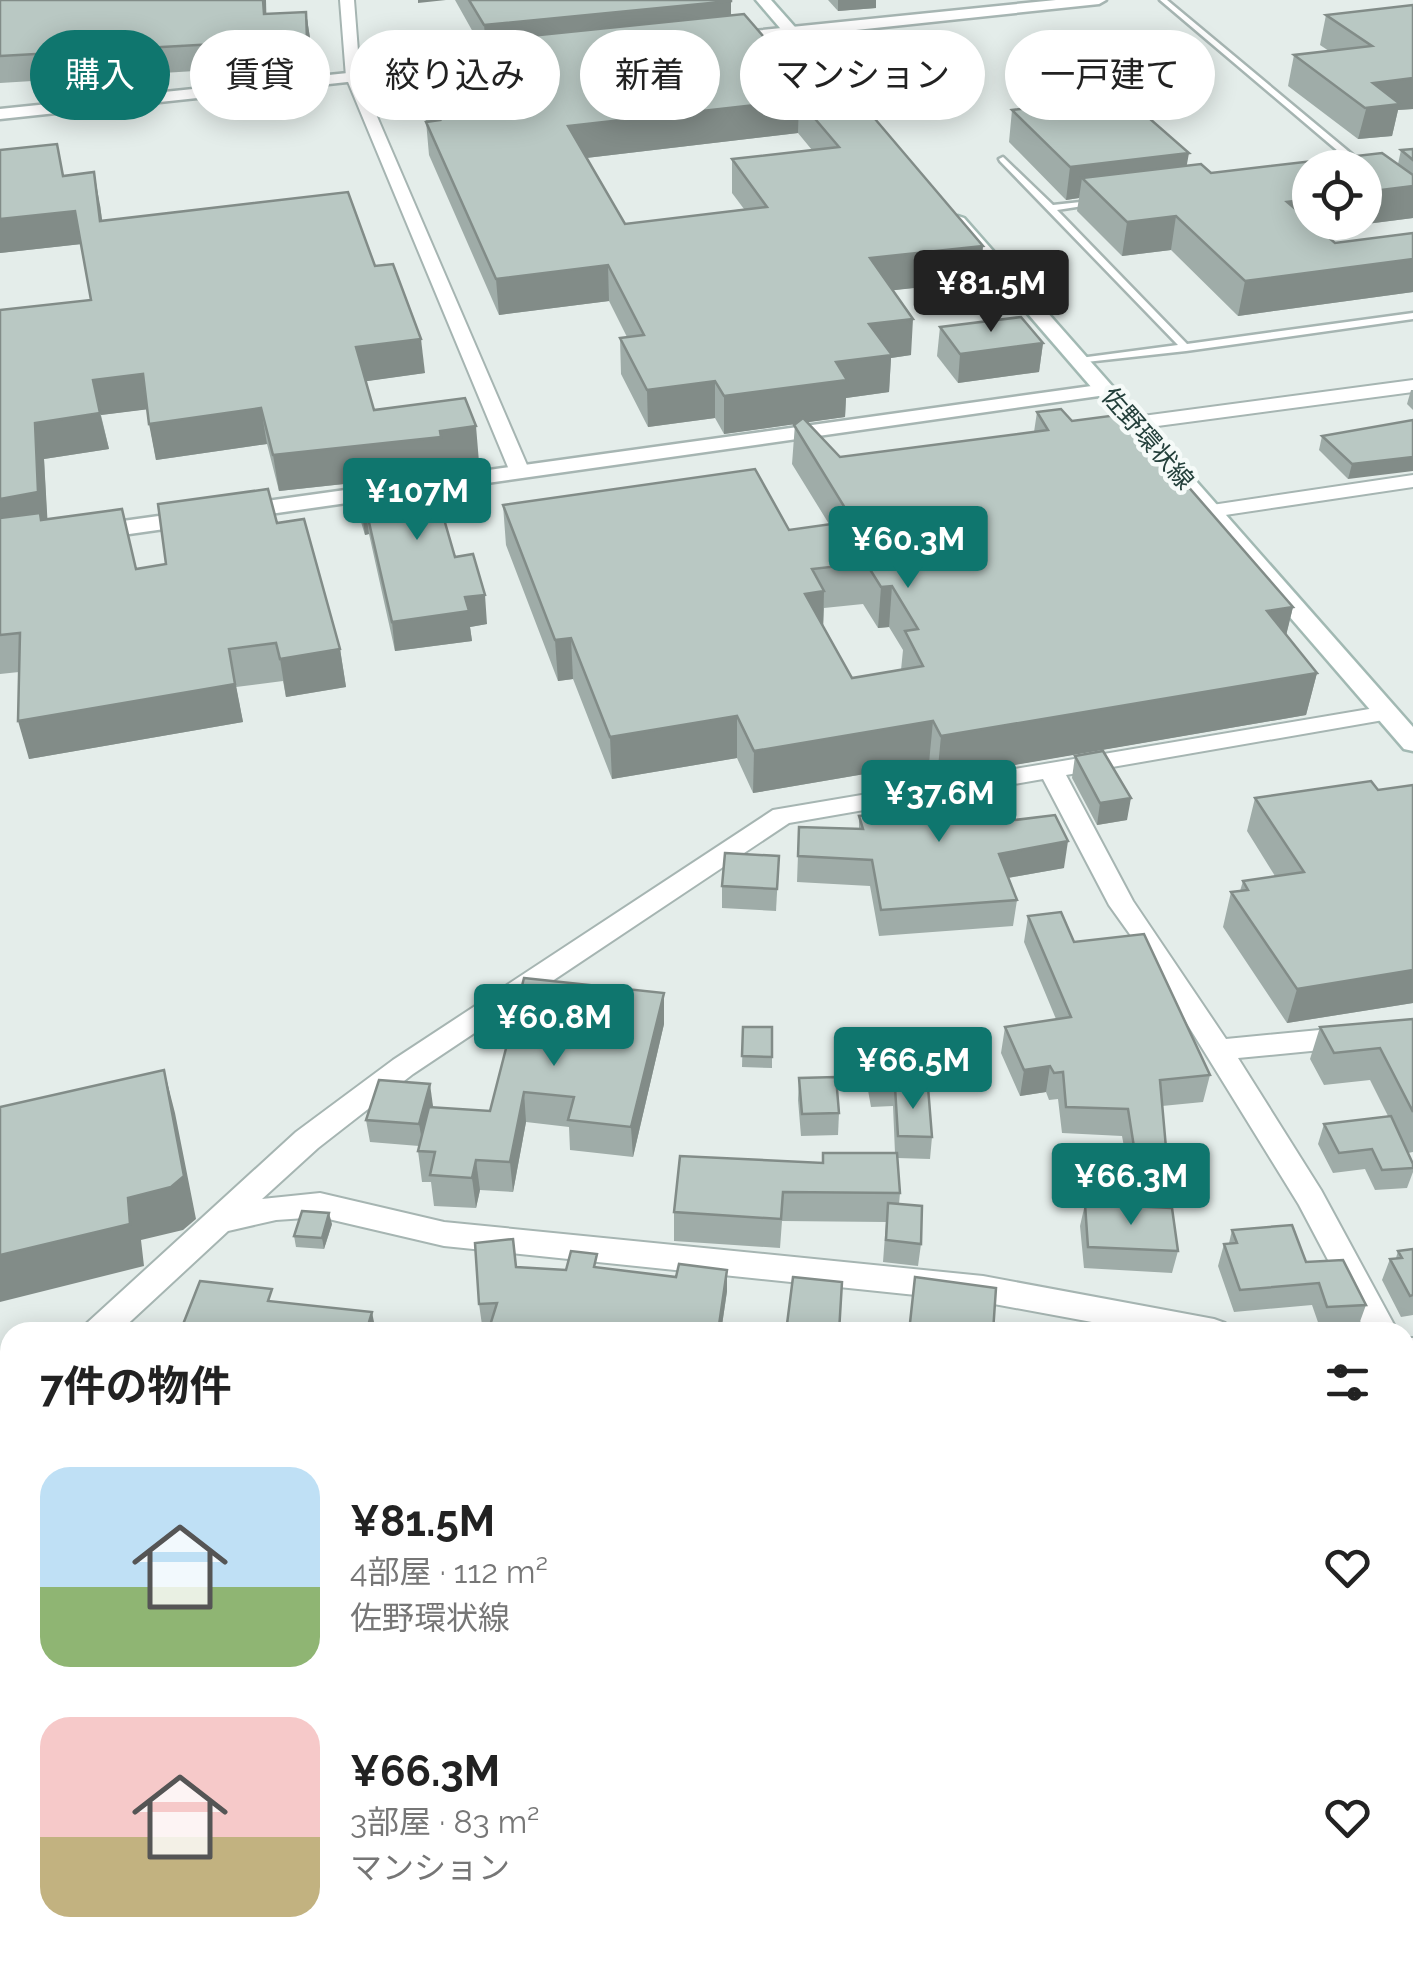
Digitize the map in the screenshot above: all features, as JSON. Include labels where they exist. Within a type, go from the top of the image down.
[{"type":"street","points":[[347,0],[350,38]]},
{"type":"street","points":[[762,0],[788,30]]},
{"type":"street","points":[[809,30],[1099,0]]},
{"type":"street","points":[[0,114],[350,77]]},
{"type":"street","points":[[371,120],[520,472]]},
{"type":"street","points":[[868,120],[882,136]]},
{"type":"street","name":"佐野環状線","points":[[948,211],[1413,743]]},
{"type":"street","points":[[1135,422],[1413,386]]},
{"type":"street","points":[[58,538],[1106,390]]},
{"type":"street","points":[[1212,511],[1413,481]]},
{"type":"street","points":[[109,1322],[308,1140],[403,1067],[782,816],[1387,713]]},
{"type":"street","points":[[1050,769],[1122,906],[1154,947],[1310,1198],[1377,1322]]},
{"type":"street","points":[[1218,1050],[1413,1031]]},
{"type":"street","points":[[214,1222],[276,1208],[320,1204],[444,1234],[983,1289],[1160,1322]]},
{"type":"lane","points":[[1163,0],[1342,150]]},
{"type":"lane","points":[[1003,159],[1186,348]]},
{"type":"lane","points":[[1052,208],[1104,201]]},
{"type":"lane","points":[[1080,361],[1413,316]]},
{"type":"building","points":[[0,0],[263,0],[264,14],[306,12],[307,30],[190,30],[190,45],[170,47],[170,30],[30,30],[30,54],[0,56]]},
{"type":"building","points":[[469,0],[731,0],[731,1],[484,25]]},
{"type":"building","points":[[1413,5],[1413,78],[1373,83],[1400,104],[1365,108],[1294,55],[1372,46],[1326,15]]},
{"type":"building","points":[[744,14],[758,30],[740,30],[740,107],[720,109],[720,30],[588,30]]},
{"type":"building","points":[[580,31],[580,120],[621,120],[568,126],[625,224],[767,207],[732,159],[839,147],[816,120],[876,120],[983,246],[870,258],[913,319],[869,324],[892,355],[836,362],[847,380],[724,396],[715,381],[647,390],[620,338],[644,335],[608,265],[496,279],[426,122],[560,120],[560,33]]},
{"type":"building","points":[[1022,120],[1151,120],[1189,153],[1070,167]]},
{"type":"building","points":[[57,144],[63,176],[94,172],[100,221],[348,192],[375,266],[393,264],[421,339],[356,347],[374,410],[465,398],[476,426],[440,431],[441,437],[273,455],[261,408],[149,424],[143,374],[93,380],[100,413],[35,423],[38,492],[0,499],[0,310],[91,300],[75,211],[0,219],[0,150]]},
{"type":"building","points":[[1413,149],[1413,160],[1401,150]]},
{"type":"building","points":[[1382,153],[1413,175],[1413,186],[1382,190]]},
{"type":"building","points":[[1201,164],[1211,173],[1292,164],[1292,201],[1287,202],[1292,206],[1292,240],[1335,243],[1382,240],[1413,233],[1413,259],[1245,281],[1176,216],[1127,222],[1082,178]]},
{"type":"building","points":[[1021,317],[1043,343],[960,354],[940,327]]},
{"type":"building","points":[[1061,409],[1072,421],[1125,414],[1293,607],[1267,611],[1317,673],[941,736],[933,721],[754,751],[737,716],[610,737],[571,638],[555,640],[503,505],[755,469],[789,530],[853,521],[794,425],[803,418],[840,457],[1048,430],[1037,412]],"holes":[[[866,563],[881,587],[892,586],[918,629],[905,631],[923,666],[852,678],[805,594],[824,591],[812,569]]]},
{"type":"building","points":[[1413,420],[1413,457],[1352,464],[1322,436]]},
{"type":"building","points":[[447,464],[455,492],[437,495],[455,557],[473,554],[485,595],[465,597],[469,611],[392,622],[365,505],[361,506],[352,477]]},
{"type":"building","points":[[268,489],[277,523],[304,519],[340,649],[280,659],[276,643],[229,649],[235,684],[18,721],[20,633],[0,635],[0,518],[40,513],[41,520],[122,509],[136,569],[166,564],[158,504]]},
{"type":"building","points":[[1103,751],[1131,798],[1100,803],[1075,756]]},
{"type":"building","points":[[988,767],[1015,820],[1055,815],[1068,841],[999,854],[1017,900],[881,910],[872,860],[798,856],[799,827],[863,829],[859,816],[924,812],[916,786],[955,784],[950,773]]},
{"type":"building","points":[[1371,781],[1378,790],[1413,785],[1413,970],[1297,989],[1231,892],[1248,890],[1243,881],[1304,872],[1255,798]]},
{"type":"building","points":[[725,853],[779,856],[777,889],[722,886]]},
{"type":"building","points":[[1061,912],[1074,942],[1144,934],[1210,1075],[1160,1080],[1166,1148],[1134,1147],[1128,1109],[1066,1107],[1063,1072],[1054,1073],[1050,1066],[1024,1070],[1005,1027],[1071,1017],[1028,916]]},
{"type":"building","points":[[524,978],[664,993],[631,1127],[568,1120],[574,1097],[524,1092],[510,1162],[476,1160],[472,1178],[430,1175],[435,1152],[418,1151],[429,1107],[490,1111]]},
{"type":"building","points":[[1413,1019],[1413,1112],[1380,1048],[1334,1053],[1320,1027]]},
{"type":"building","points":[[743,1027],[772,1027],[772,1057],[742,1056]]},
{"type":"building","points":[[900,1044],[907,1084],[872,1085],[866,1046]]},
{"type":"building","points":[[164,1070],[184,1176],[171,1187],[128,1198],[130,1224],[0,1255],[0,1107]]},
{"type":"building","points":[[836,1077],[839,1113],[802,1114],[799,1078]]},
{"type":"building","points":[[379,1080],[430,1084],[419,1124],[366,1120]]},
{"type":"building","points":[[895,1087],[928,1087],[932,1137],[898,1136]]},
{"type":"building","points":[[1391,1116],[1413,1168],[1382,1170],[1372,1149],[1339,1153],[1324,1124]]},
{"type":"building","points":[[823,1153],[897,1153],[900,1193],[783,1192],[781,1219],[674,1212],[680,1156],[823,1163]]},
{"type":"building","points":[[888,1203],[922,1206],[921,1244],[886,1240]]},
{"type":"building","points":[[1085,1204],[1172,1208],[1178,1251],[1088,1247]]},
{"type":"building","points":[[302,1211],[329,1213],[322,1238],[294,1236]]},
{"type":"building","points":[[1292,1225],[1306,1262],[1343,1260],[1366,1305],[1327,1307],[1319,1283],[1240,1290],[1224,1244],[1237,1243],[1232,1230]]},
{"type":"building","points":[[513,1239],[516,1267],[566,1270],[571,1251],[597,1254],[594,1267],[676,1277],[679,1264],[727,1270],[719,1322],[491,1322],[497,1303],[479,1304],[475,1243]]},
{"type":"building","points":[[1413,1249],[1410,1296],[1390,1259],[1402,1258],[1398,1251]]},
{"type":"building","points":[[793,1277],[842,1282],[840,1322],[787,1322]]},
{"type":"building","points":[[915,1277],[996,1288],[994,1322],[910,1322]]},
{"type":"building","points":[[200,1281],[272,1289],[268,1301],[372,1312],[369,1322],[184,1322]]}]
